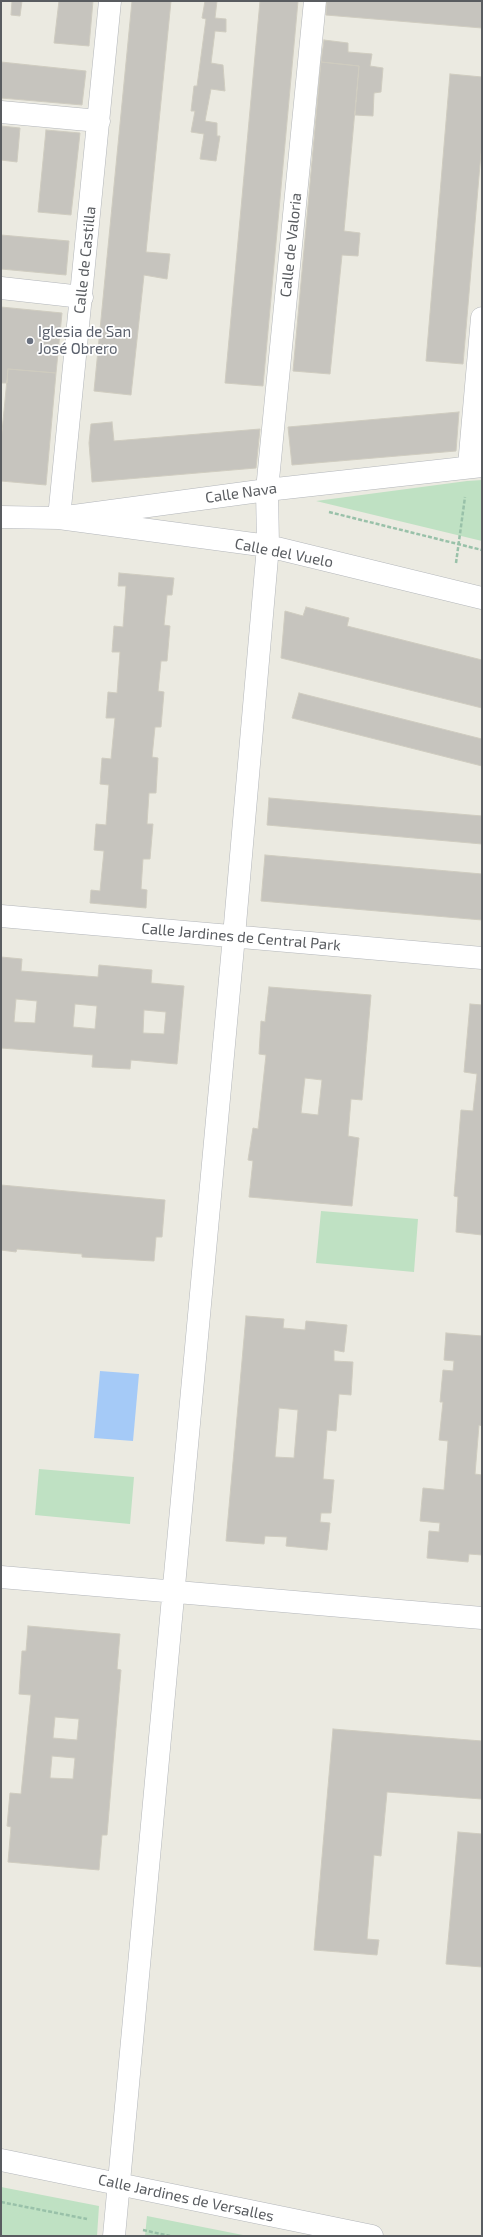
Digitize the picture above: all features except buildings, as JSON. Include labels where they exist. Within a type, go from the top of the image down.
[{"type":"street","name":"Calle de Castilla","points":[[59,518],[110,1]]},
{"type":"street","name":"Calle de Valoria","points":[[114,2236],[234,936],[268,546],[267,490],[315,1]]},
{"type":"street","points":[[1,112],[99,121]]},
{"type":"street","points":[[1,288],[82,297]]},
{"type":"street","points":[[476,466],[482,318]]},
{"type":"street","name":"Calle Nava","points":[[1,517],[59,518],[267,490],[476,466]]},
{"type":"street","name":"Calle del Vuelo","points":[[59,518],[268,546],[482,598]]},
{"type":"street","name":"Calle Jardines de Central Park","points":[[1,916],[482,958]]},
{"type":"street","points":[[1,1577],[482,1618]]},
{"type":"street","name":"Calle Jardines de Versalles","points":[[1,2160],[372,2236]]},
{"type":"path","points":[[452,591],[458,544],[476,466]]},
{"type":"path","points":[[324,511],[482,550]]},
{"type":"green space","points":[[482,480],[482,541],[316,501],[467,481]]},
{"type":"green space","points":[[321,1211],[418,1219],[414,1272],[316,1263]]},
{"type":"green space","points":[[39,1469],[134,1477],[130,1524],[35,1515]]},
{"type":"green space","points":[[1,2187],[99,2206],[97,2236],[1,2236]]},
{"type":"green space","points":[[147,2216],[248,2236],[145,2236]]},
{"type":"water","points":[[100,1371],[139,1374],[133,1441],[94,1438]]},
{"type":"place","name":"Iglesia de San José Obrero","points":[[30,341]]}]
